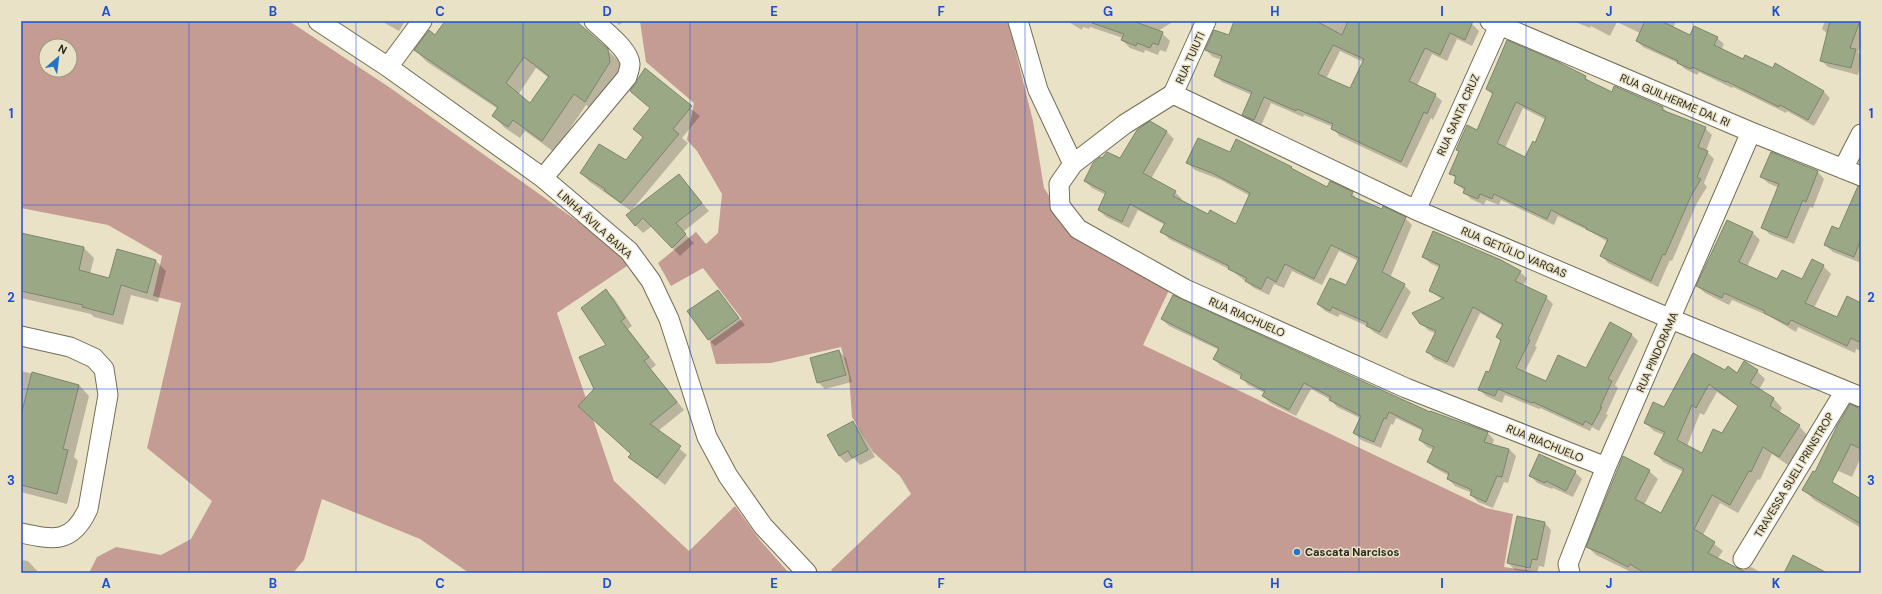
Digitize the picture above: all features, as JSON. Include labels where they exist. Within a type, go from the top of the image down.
[{"type":"street","name":"LINHA ÁVILA BAIXA","points":[[318,21],[388,67],[543,178],[628,251],[651,281],[669,319],[707,437],[728,476],[763,526],[807,573]]},
{"type":"street","points":[[388,67],[422,21]]},
{"type":"street","points":[[543,178],[628,77],[630,64],[626,54],[594,21]]},
{"type":"street","points":[[1018,21],[1038,90],[1073,164]]},
{"type":"street","name":"RUA TUIUTI","points":[[1173,94],[1206,21]]},
{"type":"street","name":"RUA GUILHERME DAL RI","points":[[1497,22],[1751,132],[1861,176]]},
{"type":"street","name":"RUA SANTA CRUZ","points":[[1416,210],[1497,22]]},
{"type":"street","name":"RUA RIACHUELO","points":[[1173,94],[1125,124],[1073,164],[1058,184],[1060,206],[1078,229],[1185,289],[1406,388],[1606,467]]},
{"type":"street","name":"RUA GETÚLIO VARGAS","points":[[1173,94],[1416,210],[1671,319],[1853,394]]},
{"type":"street","name":"RUA PINDORAMA","points":[[1570,573],[1568,564],[1606,467],[1751,132]]},
{"type":"street","points":[[1843,169],[1861,134]]},
{"type":"street","points":[[21,336],[70,347],[94,358],[104,369],[108,395],[88,509],[81,524],[71,533],[59,538],[43,538],[21,533]]},
{"type":"street","name":"TRAVESSA SUELI PRINSTROP","points":[[1743,559],[1853,394]]},
{"type":"shaded area","points":[[21,21],[289,21],[389,87],[618,250],[630,264],[557,313],[614,481],[689,551],[735,506],[759,539],[789,573],[469,573],[420,539],[322,499],[304,560],[293,573],[89,573],[97,557],[116,547],[161,555],[191,539],[212,501],[147,448],[181,303],[153,296],[162,256],[108,225],[21,208]]},
{"type":"shaded area","points":[[640,21],[1008,21],[1033,121],[1044,188],[1065,220],[1171,286],[1143,345],[1486,508],[1513,514],[1504,567],[1546,573],[833,573],[831,570],[911,494],[900,476],[873,452],[852,417],[849,376],[841,347],[771,363],[716,364],[710,342],[742,319],[703,268],[671,286],[658,263],[696,232],[706,244],[718,233],[722,194],[697,151],[687,140],[694,103],[646,62]]},
{"type":"building","points":[[445,21],[576,21],[608,49],[610,62],[585,102],[574,94],[542,141],[513,120],[508,127],[492,116],[498,107],[414,50],[429,30],[435,35]],"holes":[[[524,57],[549,76],[530,103],[506,83]]]},
{"type":"building","points":[[1093,21],[1133,21],[1163,32],[1158,45],[1153,43],[1150,48],[1137,43],[1136,46],[1121,40],[1124,34],[1092,23]]},
{"type":"building","points":[[1234,21],[1316,21],[1342,35],[1348,21],[1473,21],[1465,40],[1450,33],[1440,55],[1425,48],[1409,81],[1436,94],[1427,114],[1424,112],[1401,162],[1331,129],[1333,124],[1297,109],[1296,111],[1264,97],[1254,120],[1242,115],[1252,92],[1214,76],[1222,56],[1205,50],[1214,30],[1229,35]],"holes":[[[1333,45],[1364,59],[1350,88],[1318,74]]]},
{"type":"building","points":[[1645,21],[1661,21],[1690,35],[1694,26],[1718,37],[1714,45],[1743,59],[1745,55],[1773,68],[1775,63],[1824,91],[1808,120],[1780,105],[1779,107],[1726,81],[1692,67],[1691,69],[1677,63],[1678,61],[1636,41]]},
{"type":"building","points":[[1830,21],[1860,21],[1850,48],[1856,49],[1851,68],[1820,61]]},
{"type":"building","points":[[1507,40],[1556,61],[1586,76],[1585,79],[1612,92],[1614,86],[1663,107],[1662,110],[1706,127],[1698,147],[1708,151],[1697,177],[1701,179],[1691,196],[1665,255],[1663,254],[1651,281],[1600,256],[1608,239],[1551,210],[1547,219],[1494,194],[1492,199],[1480,194],[1478,199],[1463,193],[1465,188],[1454,183],[1456,176],[1449,174],[1459,151],[1456,150],[1467,125],[1477,130],[1493,93],[1486,89]],"holes":[[[1516,102],[1546,117],[1535,143],[1533,141],[1525,157],[1497,143]]]},
{"type":"building","points":[[645,68],[692,106],[673,129],[679,134],[621,203],[604,190],[605,189],[580,173],[599,144],[626,160],[643,137],[633,129],[650,108],[630,91]]},
{"type":"building","points":[[1150,121],[1167,131],[1143,173],[1176,191],[1173,196],[1208,214],[1210,210],[1236,224],[1250,193],[1212,173],[1186,163],[1198,138],[1230,152],[1236,139],[1292,167],[1291,168],[1327,187],[1330,181],[1353,192],[1351,196],[1382,209],[1383,206],[1406,217],[1382,272],[1405,284],[1380,332],[1366,326],[1368,323],[1332,307],[1330,311],[1317,304],[1330,278],[1346,285],[1359,258],[1331,245],[1314,279],[1285,264],[1276,282],[1267,277],[1261,289],[1245,281],[1247,278],[1228,269],[1229,266],[1160,232],[1165,223],[1130,204],[1122,222],[1098,210],[1106,192],[1084,181],[1093,163],[1100,157],[1102,158],[1107,152],[1120,158],[1137,130]]},
{"type":"building","points":[[1771,152],[1818,171],[1806,202],[1803,200],[1787,238],[1761,228],[1779,184],[1760,177]]},
{"type":"building","points":[[679,174],[702,203],[676,223],[686,234],[672,248],[643,218],[635,226],[626,215]]},
{"type":"building","points":[[1858,186],[1861,187],[1861,239],[1854,257],[1824,245],[1832,226],[1839,229]]},
{"type":"building","points":[[1727,220],[1753,232],[1739,262],[1777,279],[1782,270],[1802,279],[1812,259],[1824,265],[1805,303],[1837,317],[1847,296],[1861,303],[1861,343],[1851,338],[1847,346],[1791,320],[1788,325],[1764,313],[1765,311],[1724,293],[1722,298],[1696,286]]},
{"type":"building","points":[[1433,231],[1501,260],[1521,271],[1515,281],[1547,296],[1528,339],[1530,340],[1516,368],[1546,381],[1558,355],[1586,368],[1610,322],[1632,334],[1608,379],[1612,381],[1600,407],[1602,407],[1592,425],[1585,421],[1583,425],[1533,402],[1532,403],[1498,389],[1495,396],[1478,390],[1486,371],[1489,372],[1501,340],[1496,337],[1503,324],[1473,307],[1447,362],[1426,352],[1436,331],[1420,324],[1412,313],[1444,298],[1429,291],[1440,265],[1422,257]]},
{"type":"building","points":[[21,233],[84,247],[79,270],[109,278],[117,249],[156,260],[147,293],[121,285],[113,315],[82,307],[83,305],[21,291]]},
{"type":"building","points":[[606,289],[625,318],[621,321],[649,357],[644,361],[677,402],[650,424],[681,446],[657,478],[628,457],[631,454],[578,406],[594,389],[579,357],[606,345],[581,308]]},
{"type":"building","points":[[718,290],[739,318],[708,340],[687,311]]},
{"type":"building","points":[[1173,295],[1430,412],[1488,432],[1484,442],[1509,449],[1502,477],[1497,476],[1486,502],[1470,495],[1472,490],[1447,479],[1449,473],[1427,462],[1434,447],[1419,440],[1423,429],[1389,412],[1386,419],[1384,418],[1374,442],[1353,433],[1361,416],[1329,400],[1331,397],[1304,383],[1289,410],[1262,396],[1265,391],[1240,378],[1242,374],[1213,359],[1219,348],[1161,319]]},
{"type":"building","points":[[839,350],[846,375],[817,383],[810,358]]},
{"type":"building","points":[[1693,353],[1725,370],[1728,366],[1737,373],[1744,361],[1758,370],[1750,383],[1774,398],[1770,406],[1800,425],[1779,457],[1763,447],[1751,472],[1749,471],[1730,505],[1712,495],[1694,529],[1715,542],[1708,553],[1747,573],[1644,573],[1630,564],[1628,567],[1586,547],[1623,456],[1650,470],[1635,499],[1661,513],[1684,469],[1654,454],[1665,432],[1644,423],[1653,402],[1664,407]],"holes":[[[1709,384],[1738,406],[1722,433],[1713,429],[1702,453],[1677,440],[1692,405],[1696,408]]]},
{"type":"building","points":[[32,372],[79,385],[63,449],[68,450],[57,494],[21,485],[21,415]]},
{"type":"building","points":[[1850,404],[1861,409],[1861,449],[1851,444],[1832,482],[1861,499],[1861,524],[1802,490],[1813,471],[1815,472],[1837,426]]},
{"type":"building","points":[[853,421],[868,450],[852,458],[848,451],[839,456],[827,435]]},
{"type":"building","points":[[1539,454],[1576,471],[1566,491],[1546,481],[1545,483],[1529,476]]},
{"type":"building","points":[[1517,516],[1545,522],[1537,560],[1532,559],[1530,568],[1507,563]]},
{"type":"building","points":[[1793,555],[1827,573],[1784,573]]},
{"type":"place","name":"Cascata Narcisos","points":[[1297,552]]}]
